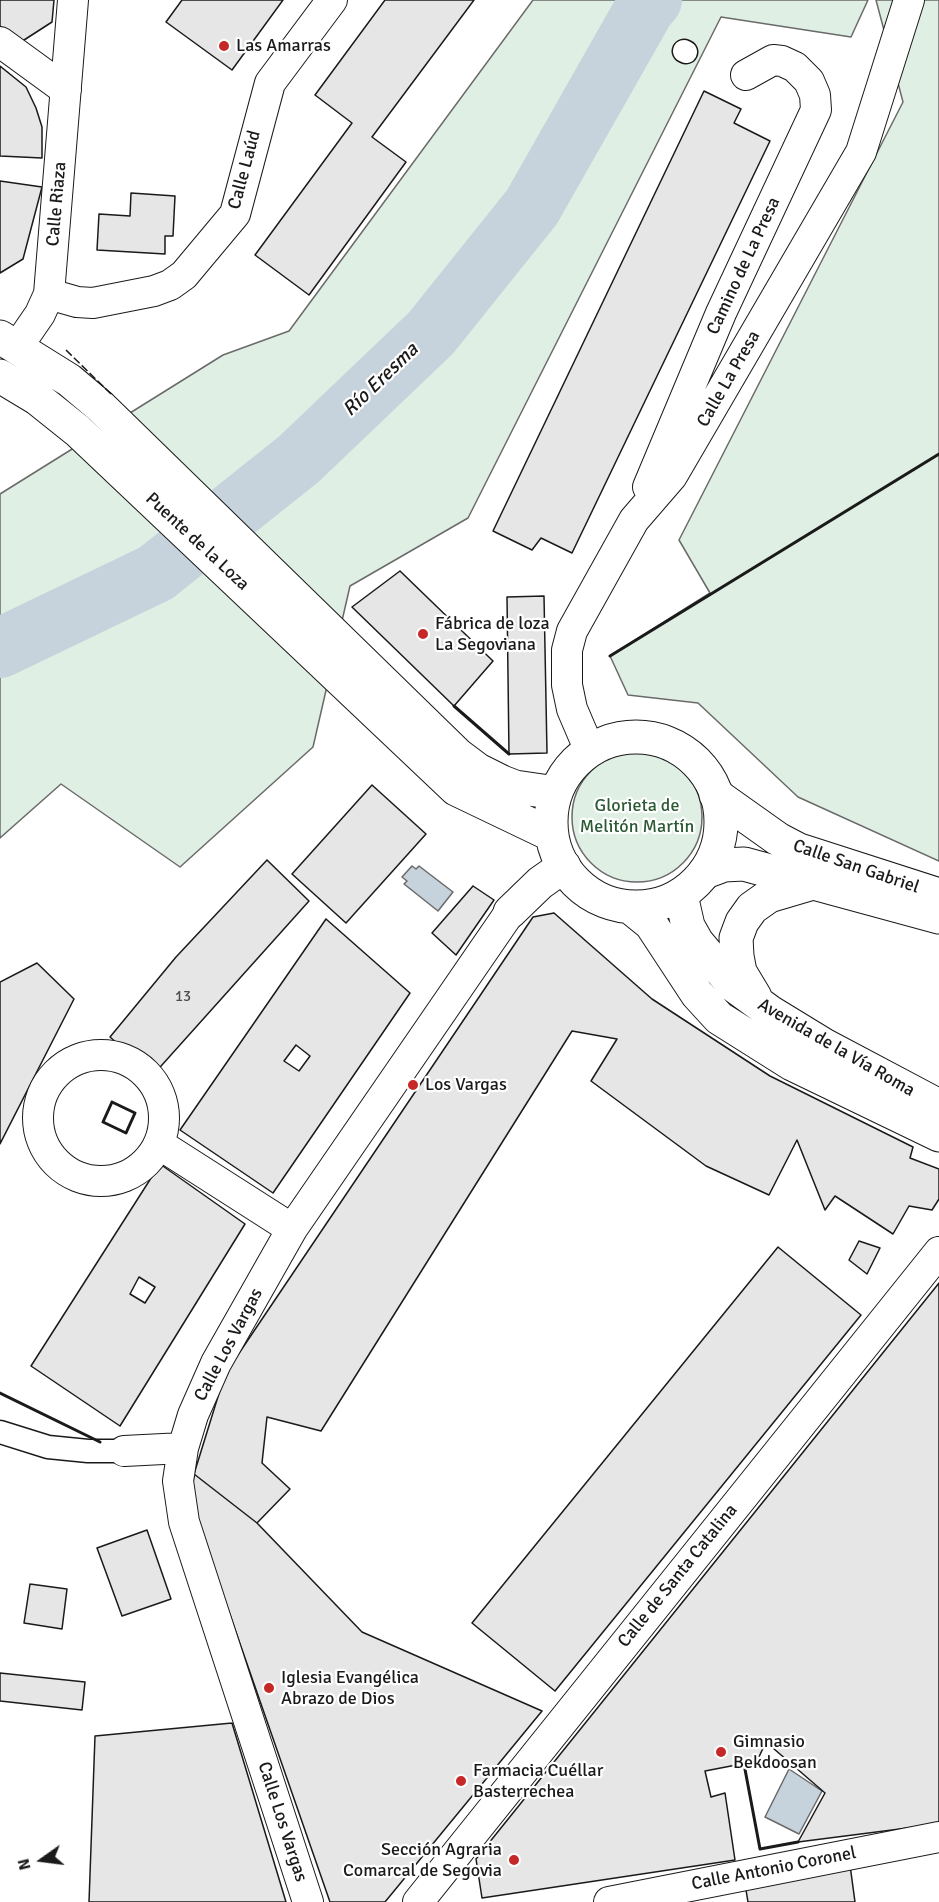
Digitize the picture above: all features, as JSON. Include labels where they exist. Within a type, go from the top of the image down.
[{"type":"main road","points":[[9,342],[35,397]]},
{"type":"main road","name":"Puente de la Loza","points":[[9,342],[69,380],[101,407],[326,645]]},
{"type":"main road","points":[[0,376],[35,397]]},
{"type":"main road","name":"Puente de la Loza","points":[[35,397],[78,430],[326,645]]},
{"type":"main road","points":[[326,645],[478,770],[515,787],[556,793]]},
{"type":"main road","points":[[326,645],[456,789],[552,835]]},
{"type":"main road","points":[[637,736],[672,744],[699,765],[716,795],[721,829],[717,846],[705,872],[681,895],[664,902],[630,907],[602,900],[587,891],[564,866],[552,835],[556,793],[569,770],[590,751],[612,741],[637,736]]},
{"type":"main road","name":"Calle San Gabriel","points":[[716,795],[793,847],[939,896]]},
{"type":"main road","name":"Calle San Gabriel","points":[[705,872],[724,866],[744,864],[939,917]]},
{"type":"main road","name":"Calle Los Vargas","points":[[510,912],[540,883],[564,866]]},
{"type":"main road","points":[[761,1006],[740,972],[736,938],[742,922],[752,908],[770,896],[813,883]]},
{"type":"main road","name":"Avenida de la Vía Roma","points":[[681,895],[688,926],[708,957],[728,981],[761,1006],[867,1070],[939,1106]]},
{"type":"main road","name":"Avenida de la Vía Roma","points":[[630,907],[651,924],[683,974],[719,1018],[792,1064],[939,1135]]},
{"type":"street","name":"Calle Riaza","points":[[9,342],[40,314],[49,294],[73,0]]},
{"type":"street","name":"Calle Laúd","points":[[49,294],[77,302],[93,303],[154,291],[170,285],[184,275],[235,214],[270,83],[332,0]]},
{"type":"street","name":"Calle La Presa","points":[[590,751],[568,697],[567,650],[572,631],[634,520],[672,476],[861,152],[909,0]]},
{"type":"street","points":[[0,42],[66,90]]},
{"type":"street","name":"Camino de La Presa","points":[[634,520],[721,313],[816,110],[815,95],[809,81],[795,67],[773,60],[746,75]]},
{"type":"street","name":"Calle Los Vargas","points":[[308,1902],[184,1522],[178,1481],[183,1448],[193,1415],[216,1363],[292,1229],[510,912]]},
{"type":"street","points":[[94,1055],[123,1059],[147,1076],[162,1101],[163,1130],[159,1144],[147,1161],[127,1176],[105,1181],[84,1179],[64,1169],[49,1154],[38,1127],[41,1098],[56,1073],[67,1064],[94,1055]]},
{"type":"street","points":[[159,1144],[292,1229]]},
{"type":"street","name":"Calle de Santa Catalina","points":[[418,1902],[939,1251]]},
{"type":"street","points":[[0,1432],[48,1447],[124,1451],[183,1448]]},
{"type":"street","name":"Calle Antonio Coronel","points":[[609,1902],[939,1837]]},
{"type":"green space","points":[[533,0],[868,0],[851,37],[721,17],[468,518],[350,586],[313,747],[180,867],[61,784],[0,838],[0,494],[223,355],[289,331]]},
{"type":"green space","points":[[876,0],[939,0],[939,861],[798,797],[698,703],[628,695],[610,656],[710,593],[679,540],[903,102]]},
{"type":"green space","name":"Glorieta de Melitón Martín","points":[[637,752],[662,757],[683,771],[697,792],[702,817],[697,842],[683,863],[662,877],[637,882],[612,877],[591,863],[577,842],[572,817],[577,792],[591,771],[612,757]]},
{"type":"shaded area","points":[[412,866],[416,869],[419,866],[453,892],[438,911],[404,884],[407,881],[402,877]]},
{"type":"shaded area","points":[[789,1769],[822,1791],[799,1834],[765,1817]]},
{"type":"building","points":[[0,0],[54,0],[52,22],[21,42],[0,26]]},
{"type":"building","name":"Las Amarras","points":[[182,0],[283,0],[232,70],[166,22]]},
{"type":"building","points":[[385,0],[474,0],[372,137],[406,162],[309,295],[255,255],[352,123],[315,95]]},
{"type":"building","points":[[0,66],[26,87],[36,108],[42,127],[42,158],[0,156]]},
{"type":"building","points":[[704,91],[741,109],[734,123],[770,141],[572,553],[541,538],[532,550],[493,531]]},
{"type":"building","points":[[0,181],[42,187],[23,259],[0,273]]},
{"type":"building","points":[[131,193],[175,196],[173,236],[165,236],[165,254],[97,250],[99,214],[130,216]]},
{"type":"building","name":"Fábrica de loza La Segoviana","points":[[400,571],[493,661],[454,706],[352,607]]},
{"type":"building","name":"Fábrica de loza La Segoviana","points":[[544,596],[547,753],[509,754],[507,597]]},
{"type":"building","points":[[372,785],[426,834],[346,923],[292,874]]},
{"type":"building","points":[[267,860],[309,901],[153,1075],[110,1037],[176,957]]},
{"type":"building","points":[[473,886],[494,900],[456,955],[432,933]]},
{"type":"building","points":[[554,913],[652,999],[770,1076],[913,1147],[910,1158],[939,1169],[939,1199],[932,1210],[909,1206],[893,1234],[835,1196],[825,1210],[797,1140],[769,1195],[706,1166],[591,1081],[617,1039],[572,1031],[321,1431],[267,1417],[262,1463],[290,1489],[257,1523],[194,1474],[225,1374],[533,917]]},
{"type":"building","points":[[326,919],[410,993],[273,1193],[180,1130]],"holes":[[[296,1045],[310,1056],[299,1071],[284,1061]]]},
{"type":"building","points":[[37,963],[74,999],[0,1144],[0,982]]},
{"type":"building","points":[[160,1164],[245,1224],[120,1426],[31,1366]],"holes":[[[139,1277],[155,1287],[145,1303],[130,1294]]]},
{"type":"building","points":[[859,1241],[880,1248],[867,1274],[849,1260]]},
{"type":"building","points":[[778,1247],[861,1315],[555,1691],[472,1623]]},
{"type":"building","points":[[939,1283],[939,1824],[798,1842],[825,1793],[766,1742],[757,1761],[705,1771],[711,1797],[725,1793],[735,1860],[482,1898],[476,1859]]},
{"type":"building","points":[[194,1474],[257,1523],[362,1632],[542,1711],[385,1902],[330,1902],[191,1503]]},
{"type":"building","points":[[147,1530],[171,1599],[122,1616],[97,1548]]},
{"type":"building","points":[[30,1584],[67,1589],[62,1629],[24,1623]]},
{"type":"building","points":[[0,1673],[85,1682],[82,1710],[0,1701]]},
{"type":"building","points":[[232,1723],[286,1902],[89,1902],[95,1736]]},
{"type":"building","points":[[850,1865],[855,1902],[748,1902],[745,1884]]},
{"type":"waterway","name":"Río Eresma","points":[[0,648],[156,573],[299,459],[431,333],[532,207],[645,8],[652,0]]},
{"type":"fence","points":[[66,350],[112,395]]},
{"type":"wall","points":[[610,656],[939,454]]},
{"type":"wall","points":[[454,706],[509,754]]},
{"type":"wall","points":[[112,1102],[135,1113],[126,1133],[103,1122],[112,1102]]},
{"type":"wall","points":[[0,1393],[100,1442]]},
{"type":"wall","points":[[744,1764],[760,1849],[798,1842]]},
{"type":"place","name":"Las Amarras","points":[[224,46]]},
{"type":"place","name":"Fábrica de loza La Segoviana","points":[[423,634]]},
{"type":"place","name":"Los Vargas","points":[[413,1085]]},
{"type":"place","name":"Iglesia Evangélica Abrazo de Dios","points":[[269,1688]]},
{"type":"place","name":"Gimnasio Bekdoosan","points":[[721,1752]]},
{"type":"place","name":"Farmacia Cuéllar Basterrechea","points":[[461,1781]]},
{"type":"place","name":"Sección Agraria Comarcal de Segovia","points":[[514,1860]]}]
